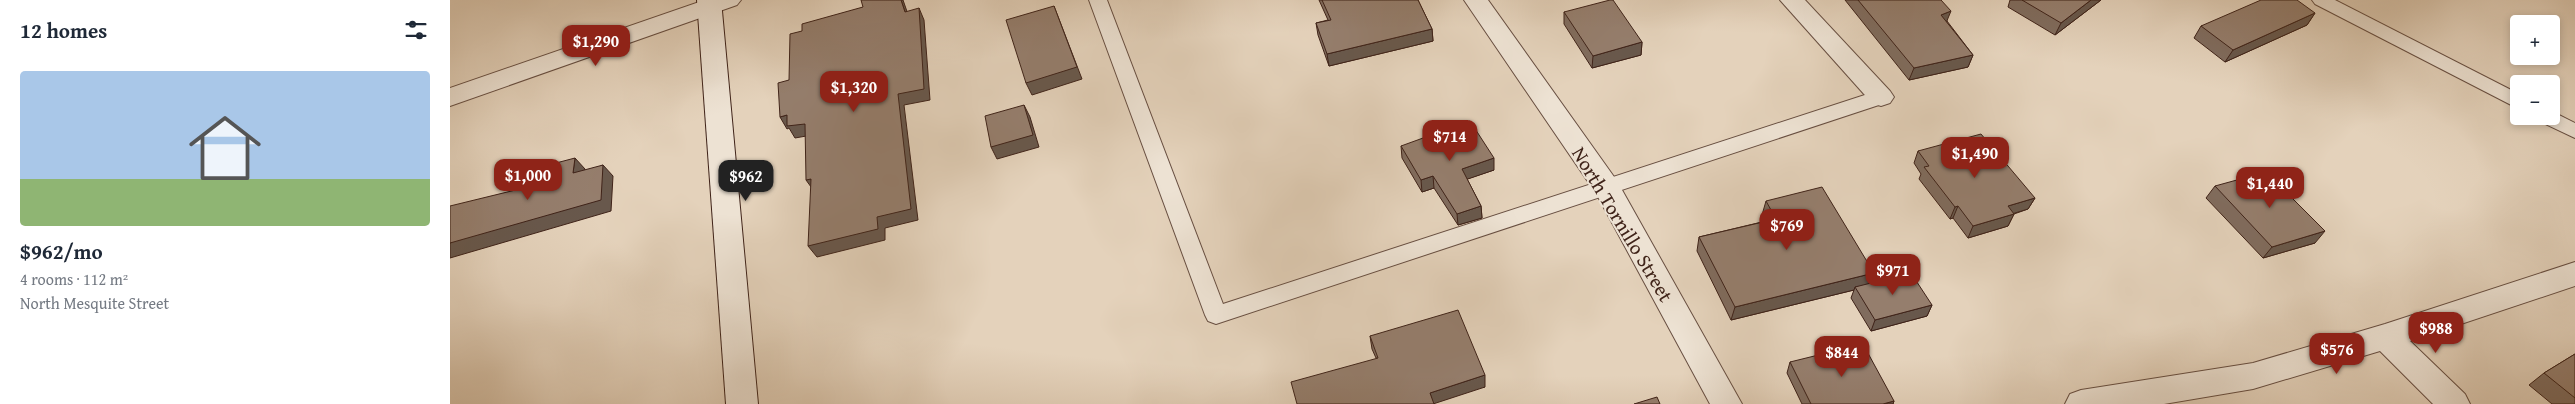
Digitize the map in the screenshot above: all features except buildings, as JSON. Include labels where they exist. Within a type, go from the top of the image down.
[{"type":"street","name":"North Tornillo Street","points":[[1476,0],[1608,188],[1726,404]]},
{"type":"street","points":[[1792,0],[1881,97]]},
{"type":"street","points":[[450,97],[716,2],[742,404]]},
{"type":"street","points":[[2081,404],[2254,376],[2385,337],[2575,274]]},
{"type":"street","points":[[2385,337],[2454,404]]},
{"type":"lane","points":[[1098,0],[1216,315],[1881,97]]},
{"type":"lane","points":[[2320,0],[2510,97]]},
{"type":"lane","points":[[2560,123],[2575,131]]}]
